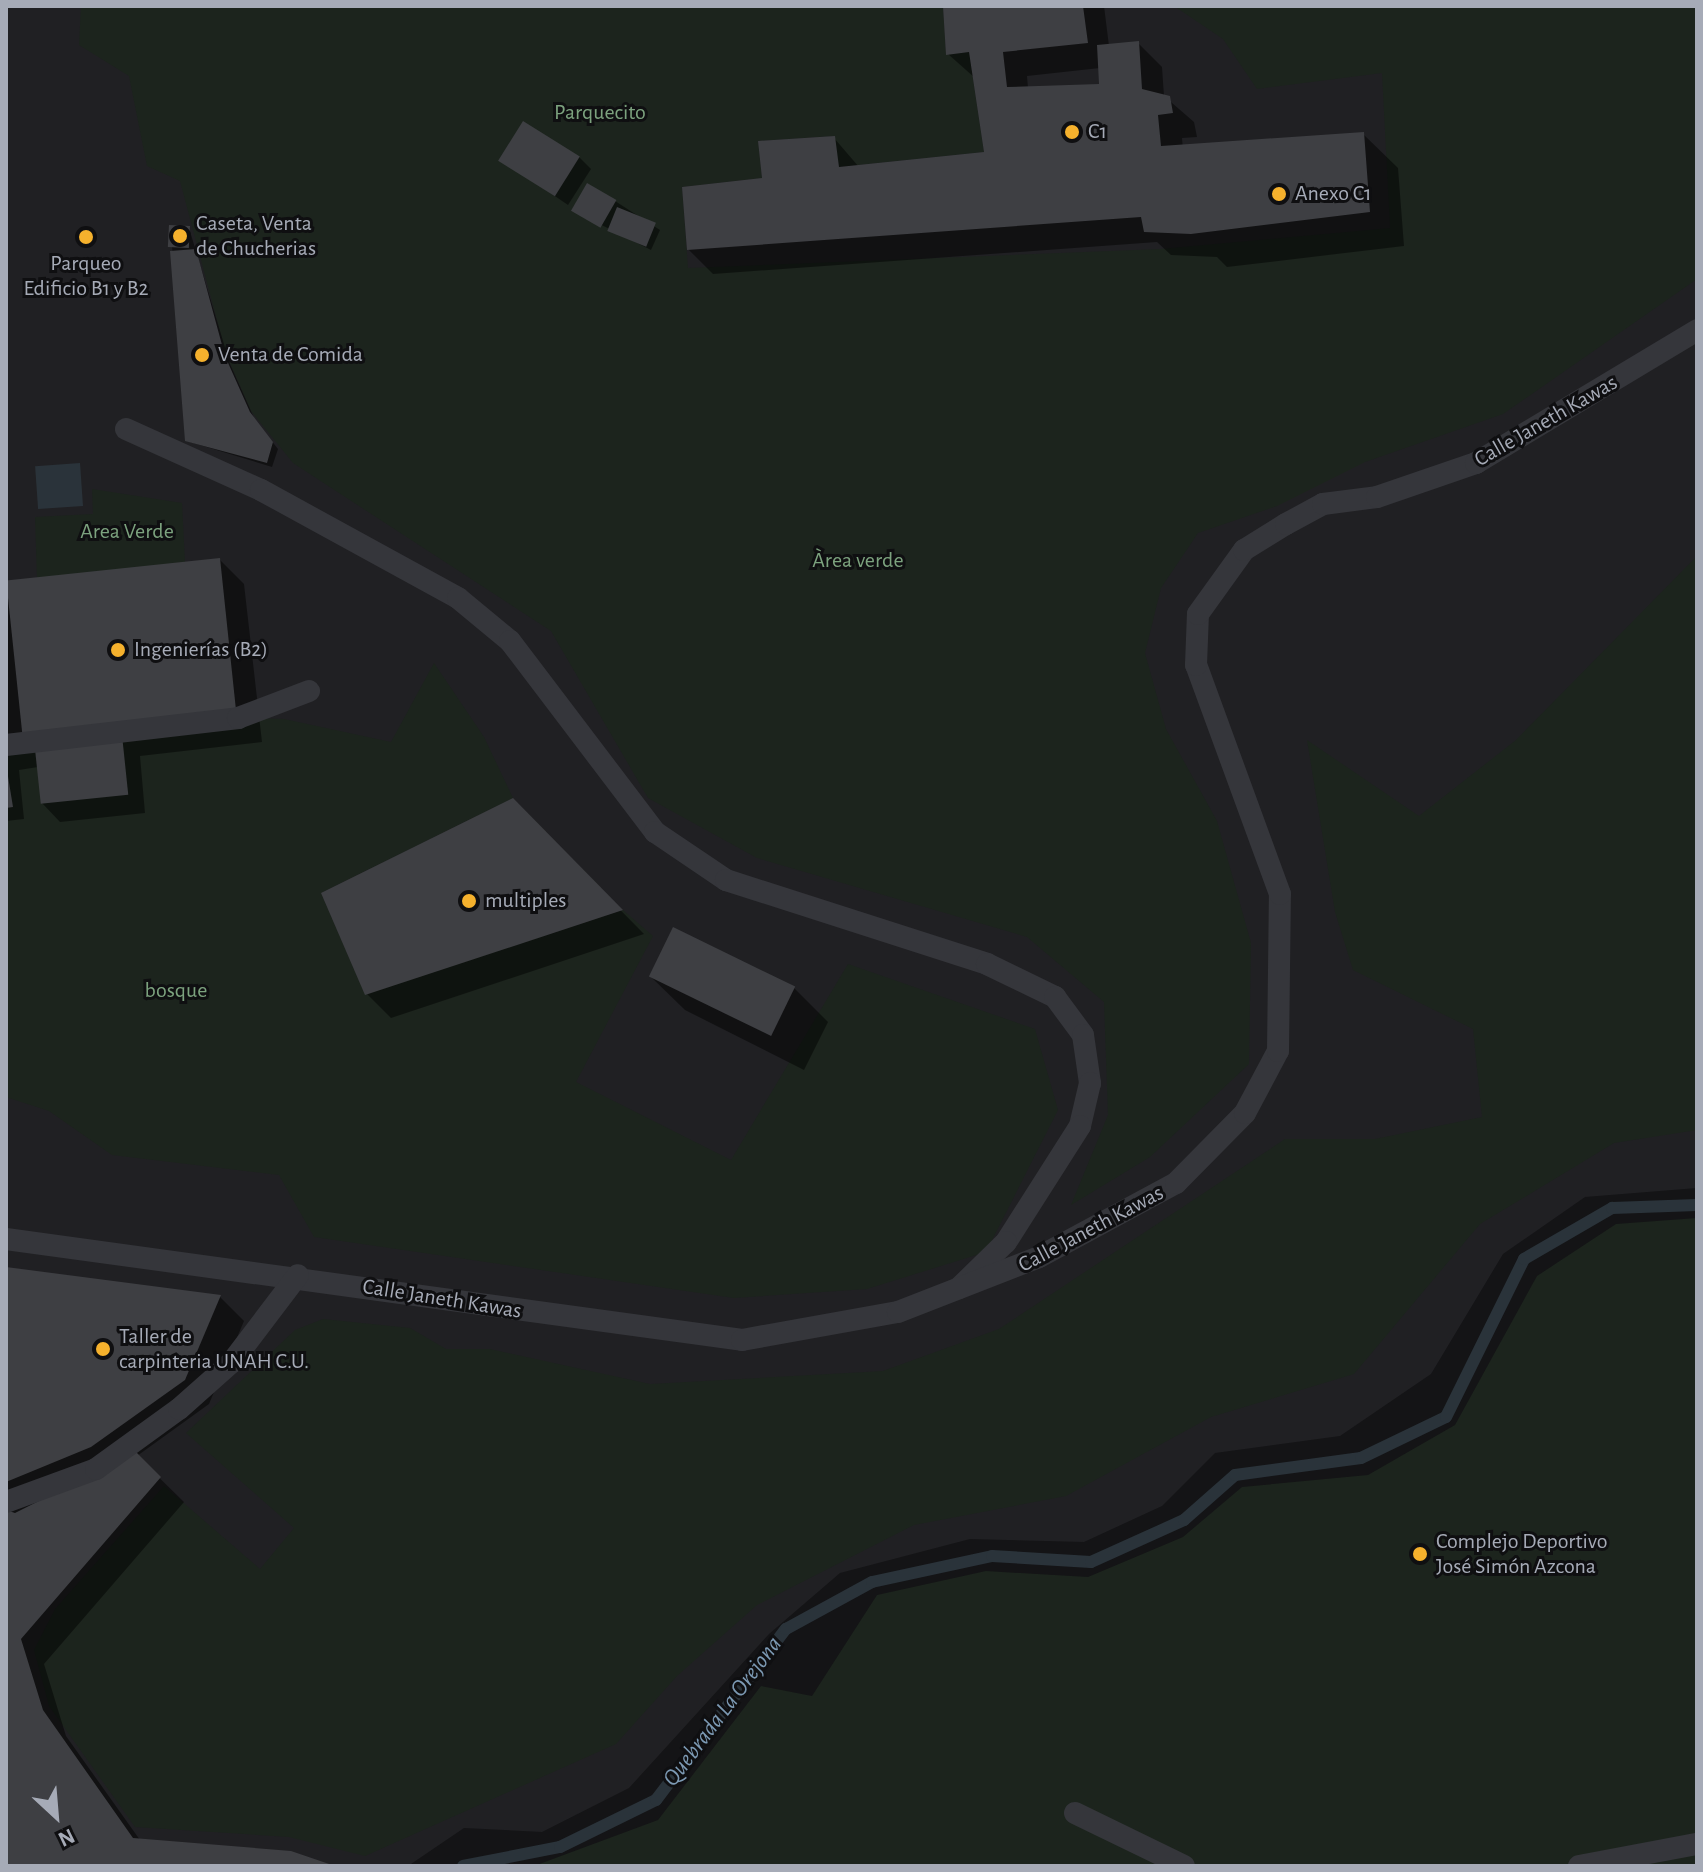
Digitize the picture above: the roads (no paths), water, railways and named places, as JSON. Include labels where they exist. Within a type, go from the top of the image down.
[{"type":"lane","name":"Calle Janeth Kawas","points":[[6,1239],[298,1275],[742,1340],[898,1312],[1007,1274],[1176,1183],[1245,1113],[1278,1051],[1280,894],[1196,665],[1198,614],[1244,550],[1323,504],[1377,497],[1476,463],[1697,330]]},
{"type":"lane","points":[[126,429],[261,490],[458,598],[510,641],[655,832],[726,880],[987,964],[1055,997],[1083,1035],[1090,1083],[1080,1126],[1006,1242],[951,1295]]},
{"type":"lane","points":[[6,745],[238,718],[309,691]]},
{"type":"lane","points":[[6,1502],[96,1469],[179,1409],[232,1362],[298,1275]]},
{"type":"lane","points":[[1075,1813],[1184,1866]]},
{"type":"lane","points":[[1579,1866],[1697,1844]]},
{"type":"waterway","name":"Quebrada La Orejona","points":[[463,1866],[560,1847],[656,1800],[786,1629],[872,1582],[992,1556],[1091,1562],[1184,1520],[1235,1475],[1361,1458],[1446,1417],[1524,1259],[1612,1208],[1697,1205]]},
{"type":"place","name":"C1","points":[[1072,132]]},
{"type":"place","name":"Anexo C1","points":[[1279,194]]},
{"type":"place","name":"Caseta, Venta de Chucherias","points":[[180,236]]},
{"type":"place","name":"Parqueo Edificio B1 y B2","points":[[86,237]]},
{"type":"place","name":"Venta de Comida","points":[[202,355]]},
{"type":"place","name":"Ingenierías (B2)","points":[[118,650]]},
{"type":"place","name":"multiples","points":[[469,901]]},
{"type":"place","name":"Taller de carpinteria UNAH C.U.","points":[[103,1349]]},
{"type":"place","name":"Complejo Deportivo José Simón Azcona","points":[[1420,1554]]},
{"type":"park label","name":"Parquecito","points":[[600,113]]},
{"type":"park label","name":"Area Verde","points":[[127,532]]},
{"type":"park label","name":"Àrea verde","points":[[858,561]]},
{"type":"park label","name":"bosque","points":[[176,991]]}]
